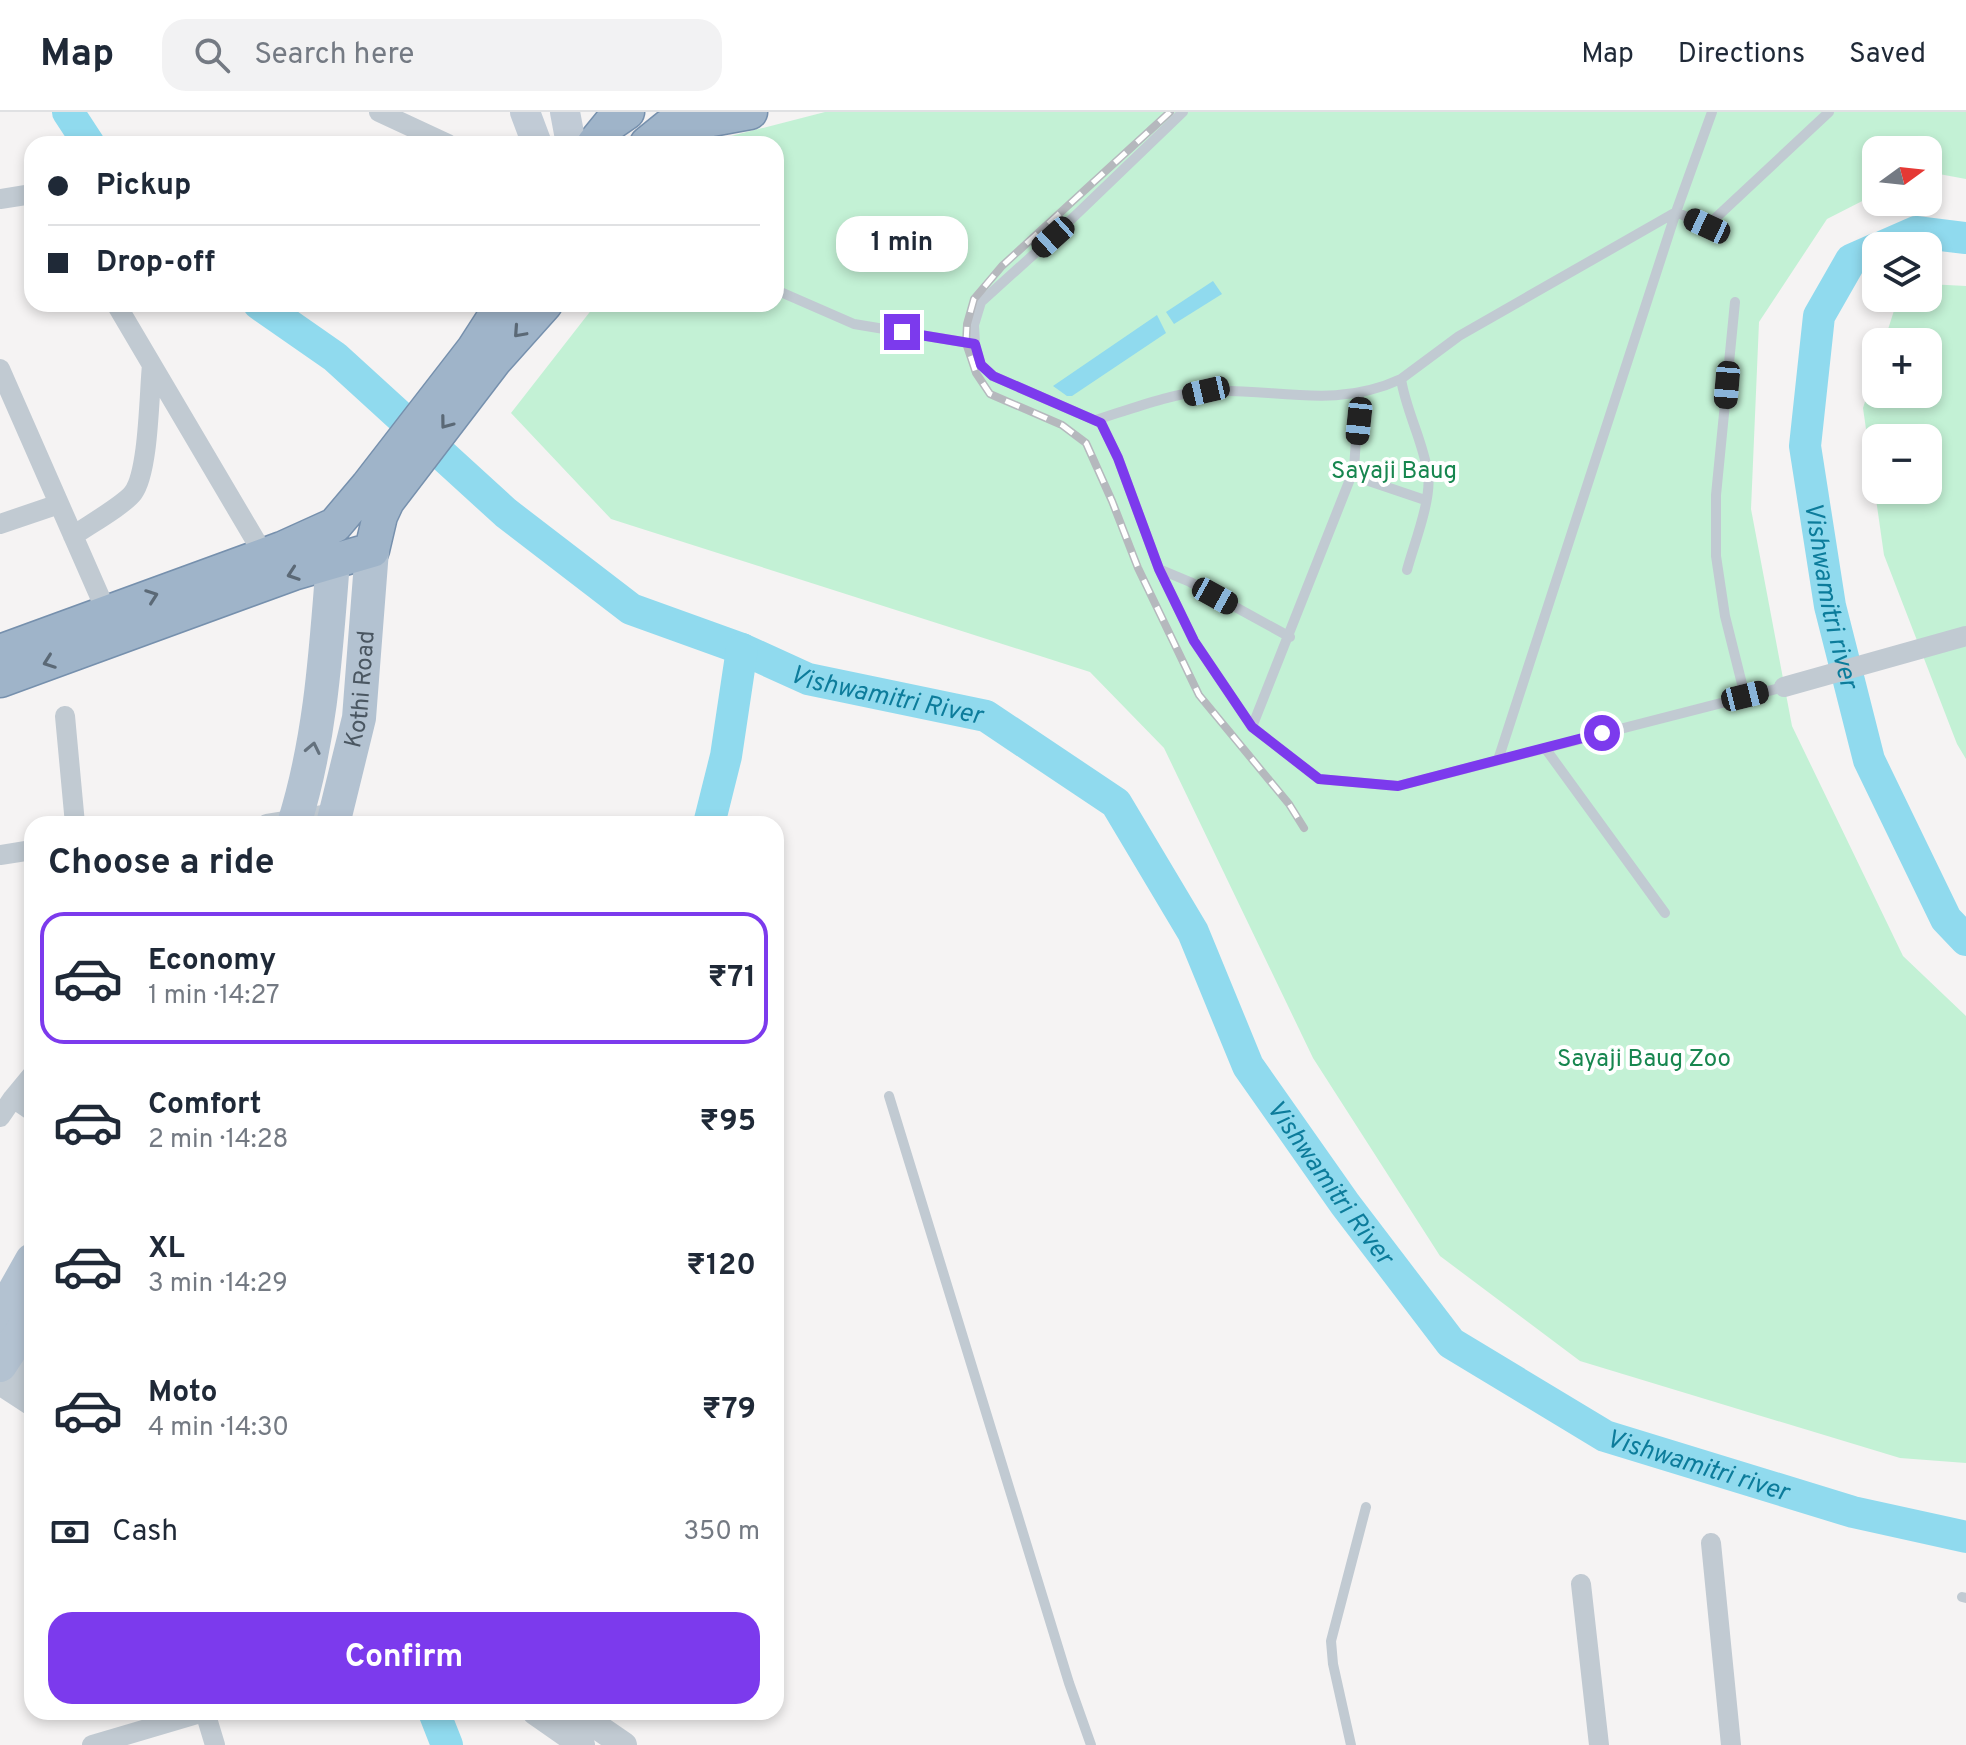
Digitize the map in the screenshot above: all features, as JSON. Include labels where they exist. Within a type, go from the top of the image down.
[{"type":"highway","points":[[600,136],[611,123],[627,112]]},
{"type":"highway","points":[[657,136],[668,127],[750,112]]},
{"type":"highway","points":[[484,355],[500,312]]},
{"type":"highway","points":[[0,652],[319,534],[378,501],[484,355],[535,312]]},
{"type":"highway","points":[[0,680],[333,561],[372,550],[378,501]]},
{"type":"highway","points":[[333,561],[335,525]]},
{"type":"main road","points":[[525,112],[534,136]]},
{"type":"main road","points":[[565,112],[570,136]]},
{"type":"main road","name":"Kothi Road","points":[[335,816],[359,718],[372,550]]},
{"type":"main road","name":"Kothi Road","points":[[288,816],[314,744],[333,561]]},
{"type":"main road","points":[[0,1317],[24,1274]]},
{"type":"main road","points":[[7,1368],[24,1333]]},
{"type":"street","points":[[379,112],[431,136]]},
{"type":"street","points":[[0,199],[24,195]]},
{"type":"street","points":[[121,312],[264,555]]},
{"type":"street","points":[[73,536],[133,493],[141,476],[152,365]]},
{"type":"street","points":[[0,369],[107,613]]},
{"type":"street","points":[[0,524],[59,504]]},
{"type":"street","points":[[1784,687],[1966,636]]},
{"type":"street","points":[[65,716],[74,816]]},
{"type":"street","points":[[0,855],[24,851]]},
{"type":"street","points":[[0,1117],[24,1085]]},
{"type":"street","points":[[13,1098],[24,1106]]},
{"type":"street","points":[[7,1368],[24,1392]]},
{"type":"street","points":[[1711,1543],[1731,1745]]},
{"type":"street","points":[[1581,1584],[1599,1745]]},
{"type":"street","points":[[92,1745],[177,1720]]},
{"type":"street","points":[[207,1720],[215,1745]]},
{"type":"street","points":[[546,1720],[582,1745]]},
{"type":"street","points":[[588,1720],[624,1745]]},
{"type":"lane","points":[[1183,112],[981,302],[974,325],[975,344],[981,365],[993,376],[1101,423],[1118,458],[1159,569],[1194,641],[1252,727],[1319,779],[1398,786],[1784,687]]},
{"type":"lane","points":[[1498,760],[1676,212],[1712,112]]},
{"type":"lane","points":[[1676,212],[1707,226],[1829,112]]},
{"type":"lane","points":[[1096,420],[1150,403],[1206,391],[1310,398],[1381,388],[1401,379],[1459,336],[1676,212]]},
{"type":"lane","points":[[784,293],[854,324],[975,344]]},
{"type":"lane","points":[[1735,302],[1716,495],[1716,556],[1725,616],[1745,696]]},
{"type":"lane","points":[[1401,379],[1404,399],[1428,476],[1407,570]]},
{"type":"lane","points":[[1252,727],[1290,637],[1351,475],[1359,421],[1359,393]]},
{"type":"lane","points":[[1351,475],[1425,500]]},
{"type":"lane","points":[[1159,569],[1190,582],[1290,637]]},
{"type":"lane","points":[[1545,748],[1665,913]]},
{"type":"lane","points":[[889,1096],[1069,1683],[1091,1745]]},
{"type":"lane","points":[[1351,1745],[1331,1641],[1366,1507]]},
{"type":"green space","name":"Sayaji Baug","points":[[825,112],[1966,112],[1966,179],[1942,175],[1942,136],[1862,136],[1862,201],[1827,219],[1759,322],[1751,509],[1792,726],[1903,956],[1966,1016],[1966,1463],[1900,1458],[1580,1361],[1440,1256],[1313,1058],[1164,748],[1090,672],[611,519],[511,413],[590,312],[784,312],[784,136],[731,136]]},
{"type":"green space","points":[[1942,285],[1966,286],[1966,759],[1957,744],[1884,555],[1877,504],[1942,504],[1942,424],[1865,424],[1863,408],[1942,408],[1942,328],[1888,328],[1894,312],[1942,312]]},
{"type":"water","points":[[1213,281],[1222,294],[1174,324],[1166,312]]},
{"type":"water","points":[[1157,315],[1166,333],[1072,396],[1053,386]]},
{"type":"waterway","name":"Vishwamitri River","points":[[68,112],[84,136]]},
{"type":"waterway","name":"Vishwamitri river","points":[[1942,235],[1966,238]]},
{"type":"waterway","name":"Vishwamitri river","points":[[1862,255],[1851,260],[1819,316],[1805,446],[1830,606],[1869,760],[1946,919],[1966,940]]},
{"type":"waterway","name":"Vishwamitri River","points":[[270,312],[335,357],[506,513],[631,609],[742,649],[808,679],[986,716],[1116,803],[1193,932],[1248,1066],[1345,1204],[1451,1343],[1605,1436],[1853,1512],[1966,1537]]},
{"type":"waterway","points":[[711,816],[726,756],[742,649]]},
{"type":"waterway","points":[[437,1720],[447,1745]]},
{"type":"railway","points":[[1170,112],[1002,266],[974,299],[967,324],[966,343],[976,373],[990,394],[1062,425],[1086,443],[1138,568],[1199,695],[1289,804],[1304,828]]},
{"type":"route","points":[[902,332],[975,344],[981,365],[993,376],[1101,423],[1118,458],[1159,569],[1194,641],[1252,727],[1319,779],[1398,786],[1602,733]]},
{"type":"park label","name":"Sayaji Baug Zoo","points":[[1644,1058]]}]
